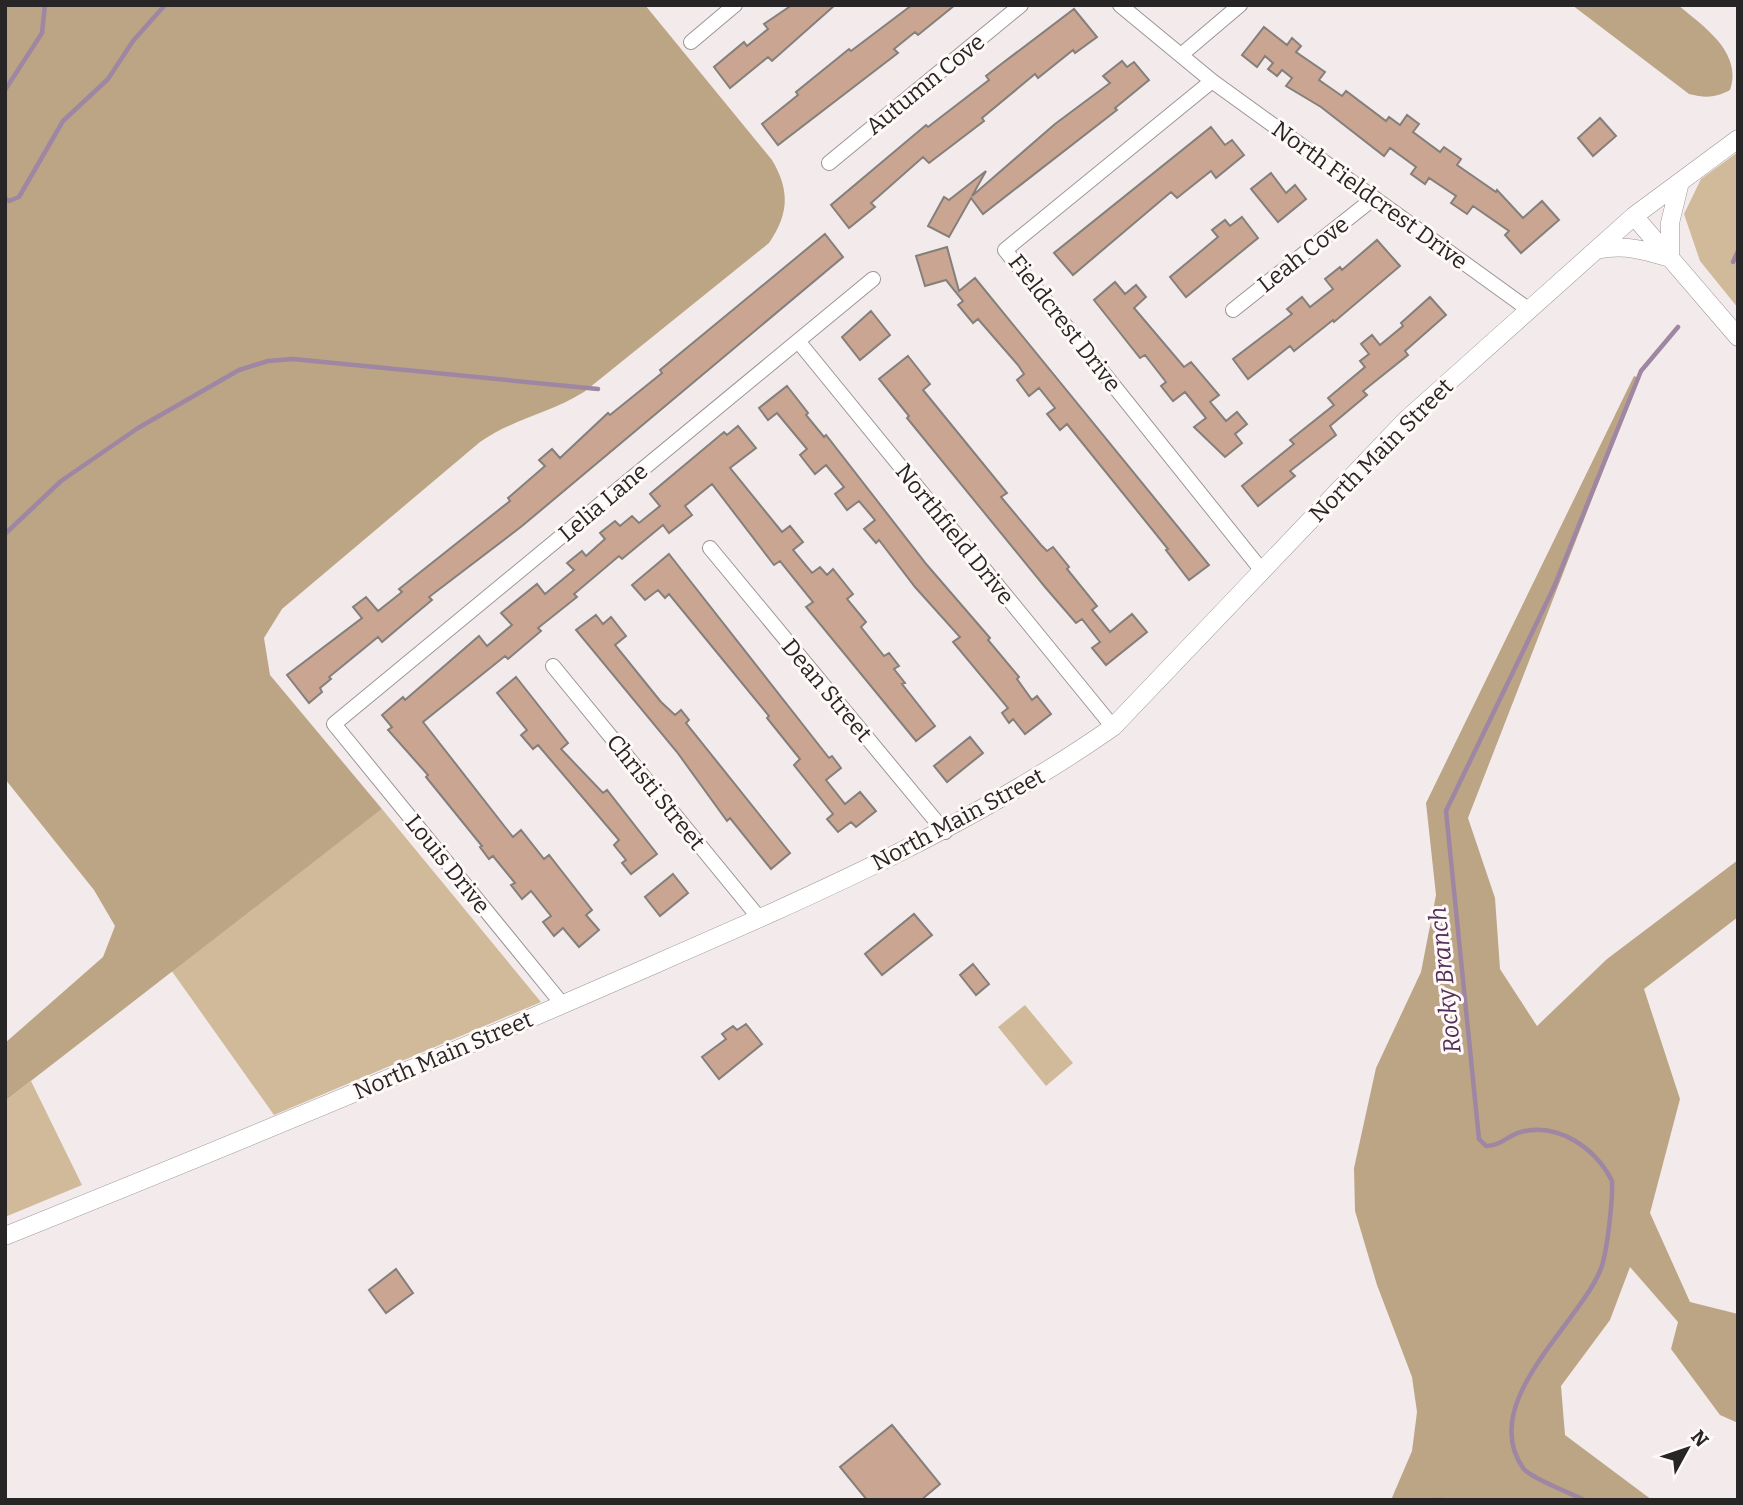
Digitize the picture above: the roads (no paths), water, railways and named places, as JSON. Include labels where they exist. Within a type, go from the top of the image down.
[{"type":"street","points":[[691,42],[736,5]]},
{"type":"street","name":"Autumn Cove","points":[[828,163],[1021,5]]},
{"type":"street","name":"North Fieldcrest Drive","points":[[1120,5],[1212,81],[1528,309]]},
{"type":"street","points":[[1181,55],[1240,5]]},
{"type":"street","name":"Fieldcrest Drive","points":[[1212,81],[1005,250],[1263,572]]},
{"type":"street","name":"North Main Street","points":[[5,1236],[563,1005],[760,919],[945,832],[1062,763],[1113,727],[1406,420],[1634,216],[1738,139]]},
{"type":"street","points":[[1670,258],[1670,223],[1680,182]]},
{"type":"street","name":"Leah Cove","points":[[1233,310],[1374,198]]},
{"type":"street","points":[[1634,216],[1738,337]]},
{"type":"street","points":[[1595,251],[1617,246],[1638,248],[1670,258]]},
{"type":"street","name":"Lelia Lane","points":[[334,724],[873,279]]},
{"type":"street","name":"Northfield Drive","points":[[798,341],[1113,727]]},
{"type":"street","name":"Dean Street","points":[[710,548],[945,832]]},
{"type":"street","name":"Christi Street","points":[[553,666],[760,919]]},
{"type":"street","name":"Louis Drive","points":[[334,724],[563,1005]]},
{"type":"waterway","points":[[5,90],[42,33],[45,5]]},
{"type":"waterway","points":[[5,198],[9,201],[19,197],[63,121],[108,79],[133,41],[165,5]]},
{"type":"waterway","name":"Rocky Branch","points":[[1733,262],[1738,251]]},
{"type":"waterway","name":"Rocky Branch","points":[[1584,1500],[1542,1481],[1523,1468],[1512,1443],[1513,1418],[1521,1392],[1536,1366],[1588,1293],[1600,1271],[1609,1227],[1612,1181],[1596,1158],[1575,1141],[1562,1135],[1549,1131],[1521,1132],[1486,1146],[1479,1139],[1446,811],[1554,587],[1641,371],[1678,327]]},
{"type":"waterway","points":[[5,534],[61,481],[138,428],[239,370],[268,361],[293,359],[598,389]]},
{"type":"waterway","name":"Rocky Branch","points":[[1434,1500],[1443,1500]]}]
